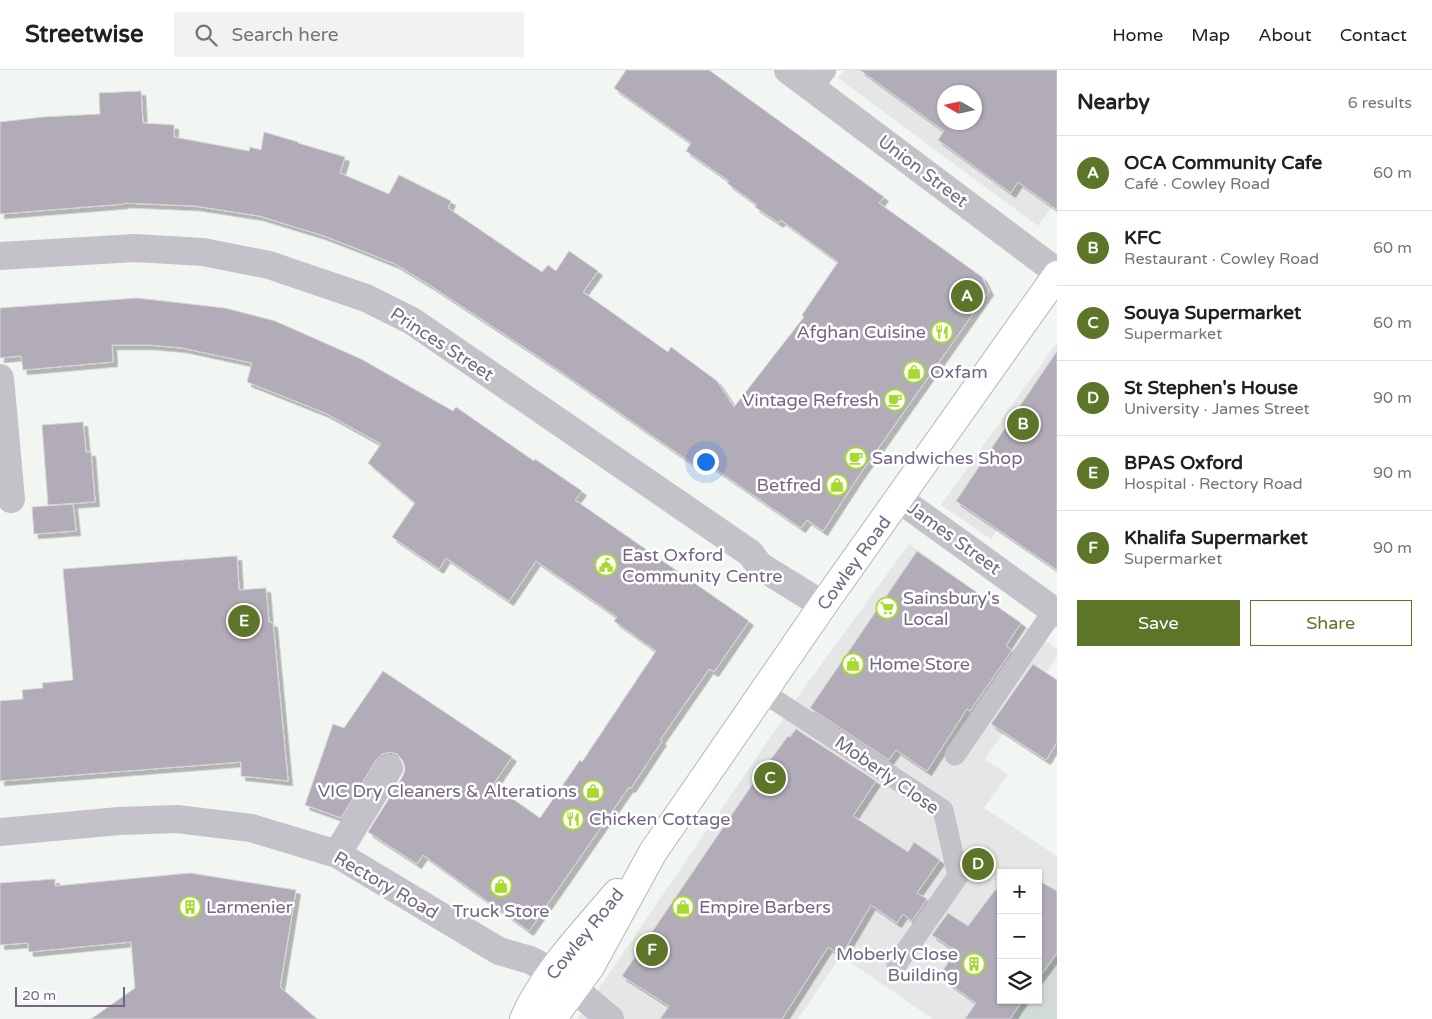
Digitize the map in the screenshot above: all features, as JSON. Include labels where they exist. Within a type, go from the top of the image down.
[{"type":"main road","name":"Cowley Road","points":[[552,1019],[590,968],[653,852],[822,605],[1057,274]]},
{"type":"main road","name":"Cowley Road","points":[[524,1019],[565,953],[653,852]]},
{"type":"street","name":"Union Street","points":[[788,70],[819,79],[1057,274]]},
{"type":"street","name":"Princes Street","points":[[0,256],[135,248],[203,252],[269,265],[366,298],[412,321],[750,554],[760,566],[822,605]]},
{"type":"street","points":[[0,378],[12,499]]},
{"type":"street","name":"James Street","points":[[899,499],[1055,612]]},
{"type":"street","points":[[337,854],[389,768]]},
{"type":"street","name":"Rectory Road","points":[[0,832],[119,821],[177,819],[251,828],[337,854],[500,951],[530,960],[553,972]]},
{"type":"street","points":[[575,987],[610,1019]]},
{"type":"lane","points":[[955,755],[1055,612]]},
{"type":"lane","name":"Moberly Close","points":[[763,692],[943,810],[958,876],[897,964]]},
{"type":"shaded area","points":[[845,70],[1057,70],[1057,200],[1038,226],[838,78]]},
{"type":"shaded area","points":[[1057,342],[1057,495],[1032,478],[991,539],[941,505]]},
{"type":"shaded area","points":[[909,544],[1057,649],[1057,657],[985,759],[1008,775],[984,808],[1057,856],[1057,1019],[933,1019],[841,956],[798,1019],[578,1019],[804,688]]},
{"type":"shaded area","points":[[1049,953],[1057,958],[1057,1019],[1017,1019],[1012,1016],[1020,1004],[1042,1004],[1042,963]]},
{"type":"building","points":[[626,70],[709,70],[884,197],[879,203],[982,277],[989,291],[858,477],[823,531],[807,520],[801,528],[702,460],[697,467],[557,369],[431,286],[395,264],[350,246],[259,216],[195,206],[124,203],[0,214],[0,122],[43,117],[100,114],[99,93],[141,91],[143,123],[174,125],[174,137],[249,151],[250,147],[261,150],[264,132],[345,157],[340,173],[389,194],[399,175],[451,201],[448,208],[542,272],[548,265],[556,271],[569,251],[598,271],[583,292],[668,352],[671,347],[717,381],[734,407],[804,317],[802,315],[838,262],[781,220],[779,223],[755,207],[757,205],[727,183],[729,181],[686,151],[691,143],[614,88]]},
{"type":"building","points":[[860,70],[1057,70],[1057,210],[1018,182],[1011,193],[938,140],[944,131],[943,130],[982,130],[982,85],[937,85],[937,126]]},
{"type":"building","points":[[137,298],[225,308],[275,321],[361,359],[453,411],[456,407],[534,461],[535,459],[582,491],[575,500],[749,621],[714,672],[709,669],[660,740],[662,741],[631,788],[629,787],[529,931],[423,855],[417,864],[368,832],[403,776],[405,769],[403,761],[397,754],[390,752],[382,754],[376,760],[341,818],[305,805],[333,724],[344,728],[383,671],[512,757],[493,785],[540,818],[580,760],[582,762],[656,651],[614,621],[617,617],[536,561],[509,601],[446,558],[439,569],[392,537],[415,503],[368,463],[381,444],[325,413],[247,382],[252,363],[182,348],[150,345],[112,345],[113,362],[23,370],[21,356],[0,358],[0,308]]},
{"type":"building","points":[[1057,351],[1057,570],[956,501]]},
{"type":"building","points":[[83,422],[86,452],[91,452],[95,502],[48,505],[42,425]]},
{"type":"building","points":[[73,504],[76,531],[34,534],[32,507]]},
{"type":"building","points":[[917,551],[1021,623],[1006,646],[1012,650],[970,711],[967,709],[927,771],[896,750],[889,760],[810,708]]},
{"type":"building","points":[[237,556],[239,590],[266,588],[269,622],[273,623],[288,781],[241,776],[241,762],[0,781],[0,701],[23,699],[22,690],[43,688],[42,683],[73,680],[63,569]]},
{"type":"building","points":[[1033,664],[1057,680],[1057,742],[1046,760],[991,724]]},
{"type":"building","points":[[796,729],[876,781],[853,816],[908,852],[914,842],[940,860],[917,893],[927,899],[912,921],[903,914],[897,923],[871,905],[841,956],[828,947],[782,1019],[660,1019],[669,1006],[622,976],[754,782],[788,736],[790,737]]},
{"type":"building","points":[[190,873],[296,890],[280,987],[317,1019],[91,1019],[135,988],[131,942],[29,952],[28,943],[0,945],[0,883],[55,879],[55,886]]},
{"type":"building","points":[[1042,882],[1057,891],[1057,953],[1042,974]]},
{"type":"building","name":"Moberly Close Building","points":[[995,890],[997,891],[997,1004],[1020,1004],[1010,1019],[965,1019],[976,1003],[939,976],[956,951],[932,935],[948,913],[968,926]]},
{"type":"place","name":"OCA Community Cafe","points":[[967,296]]},
{"type":"place","name":"Afghan Cuisine","points":[[942,332]]},
{"type":"place","name":"Oxfam","points":[[914,372]]},
{"type":"place","name":"Vintage Refresh","points":[[895,400]]},
{"type":"place","name":"KFC","points":[[1023,424]]},
{"type":"place","name":"Sandwiches Shop","points":[[856,458]]},
{"type":"place","name":"Betfred","points":[[837,485]]},
{"type":"place","name":"East Oxford Community Centre","points":[[606,565]]},
{"type":"place","name":"Sainsbury's Local","points":[[887,608]]},
{"type":"place","name":"BPAS Oxford","points":[[244,621]]},
{"type":"place","name":"Home Store","points":[[853,664]]},
{"type":"place","name":"Souya Supermarket","points":[[770,778]]},
{"type":"place","name":"VIC Dry Cleaners & Alterations","points":[[593,791]]},
{"type":"place","name":"Chicken Cottage","points":[[573,819]]},
{"type":"place","name":"St Stephen's House","points":[[978,864]]},
{"type":"place","name":"Truck Store","points":[[501,886]]},
{"type":"place","name":"Larmenier","points":[[190,907]]},
{"type":"place","name":"Empire Barbers","points":[[683,907]]},
{"type":"place","name":"Khalifa Supermarket","points":[[652,950]]},
{"type":"place","name":"Moberly Close Building","points":[[974,964]]}]
